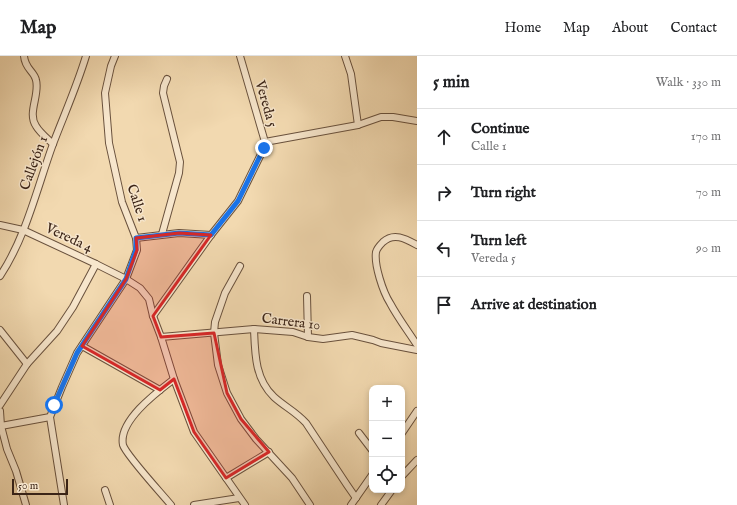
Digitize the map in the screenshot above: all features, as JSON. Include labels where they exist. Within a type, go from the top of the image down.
[{"type":"street","points":[[24,56],[25,63],[36,79],[37,90],[32,118],[36,126],[53,144]]},
{"type":"street","name":"Callejón 1","points":[[0,276],[13,254],[23,230],[53,144],[80,78],[86,56]]},
{"type":"street","name":"Calle 1","points":[[50,417],[62,387],[82,346],[126,279],[136,250],[136,238],[122,202],[109,143],[105,93],[111,66],[115,56]]},
{"type":"street","name":"Vereda 5","points":[[153,316],[211,235],[238,201],[264,148],[265,142],[240,56]]},
{"type":"street","points":[[345,56],[351,74],[358,124]]},
{"type":"street","points":[[162,234],[179,173],[180,162],[163,93],[167,79]]},
{"type":"street","points":[[265,142],[358,124],[381,117],[393,117],[417,121]]},
{"type":"street","name":"Vereda 4","points":[[0,225],[23,230],[96,264],[140,288],[149,299],[153,316],[174,379],[194,432],[245,505]]},
{"type":"street","points":[[136,238],[179,233],[211,235]]},
{"type":"street","points":[[417,245],[404,238],[397,237],[384,241],[376,252],[378,274],[389,302],[417,345]]},
{"type":"street","points":[[0,405],[27,364],[57,331],[73,307],[96,264]]},
{"type":"street","points":[[240,266],[225,293],[214,333],[218,365],[227,393],[241,419],[292,478],[310,505]]},
{"type":"street","points":[[307,296],[308,337]]},
{"type":"street","points":[[0,330],[27,364]]},
{"type":"street","points":[[254,330],[257,369],[263,384],[274,397],[298,414],[306,423],[346,486],[356,498]]},
{"type":"street","name":"Carrera 10","points":[[161,337],[254,330],[293,332],[308,337],[323,339],[352,335],[381,343],[417,350]]},
{"type":"street","points":[[82,346],[160,390]]},
{"type":"street","points":[[171,505],[130,455],[124,445],[123,435],[128,423],[138,410],[174,379]]},
{"type":"street","points":[[0,411],[1,426],[7,449],[16,471],[26,505]]},
{"type":"street","points":[[405,429],[417,411]]},
{"type":"street","points":[[1,426],[50,417],[64,505]]},
{"type":"street","points":[[359,433],[369,446]]},
{"type":"street","points":[[226,478],[269,452]]},
{"type":"street","points":[[405,473],[417,460]]},
{"type":"street","points":[[351,505],[369,480]]},
{"type":"street","points":[[105,490],[110,505]]},
{"type":"street","points":[[381,505],[390,493]]},
{"type":"street","points":[[194,505],[239,498]]},
{"type":"highlighted area","points":[[179,233],[211,235],[153,316],[161,337],[214,333],[227,393],[241,419],[269,452],[226,478],[194,432],[174,379],[160,390],[82,346],[126,279],[137,250],[136,238]]},
{"type":"route","points":[[54,405],[77,353],[126,279],[136,250],[136,238],[179,233],[211,235],[238,201],[264,148]]}]
